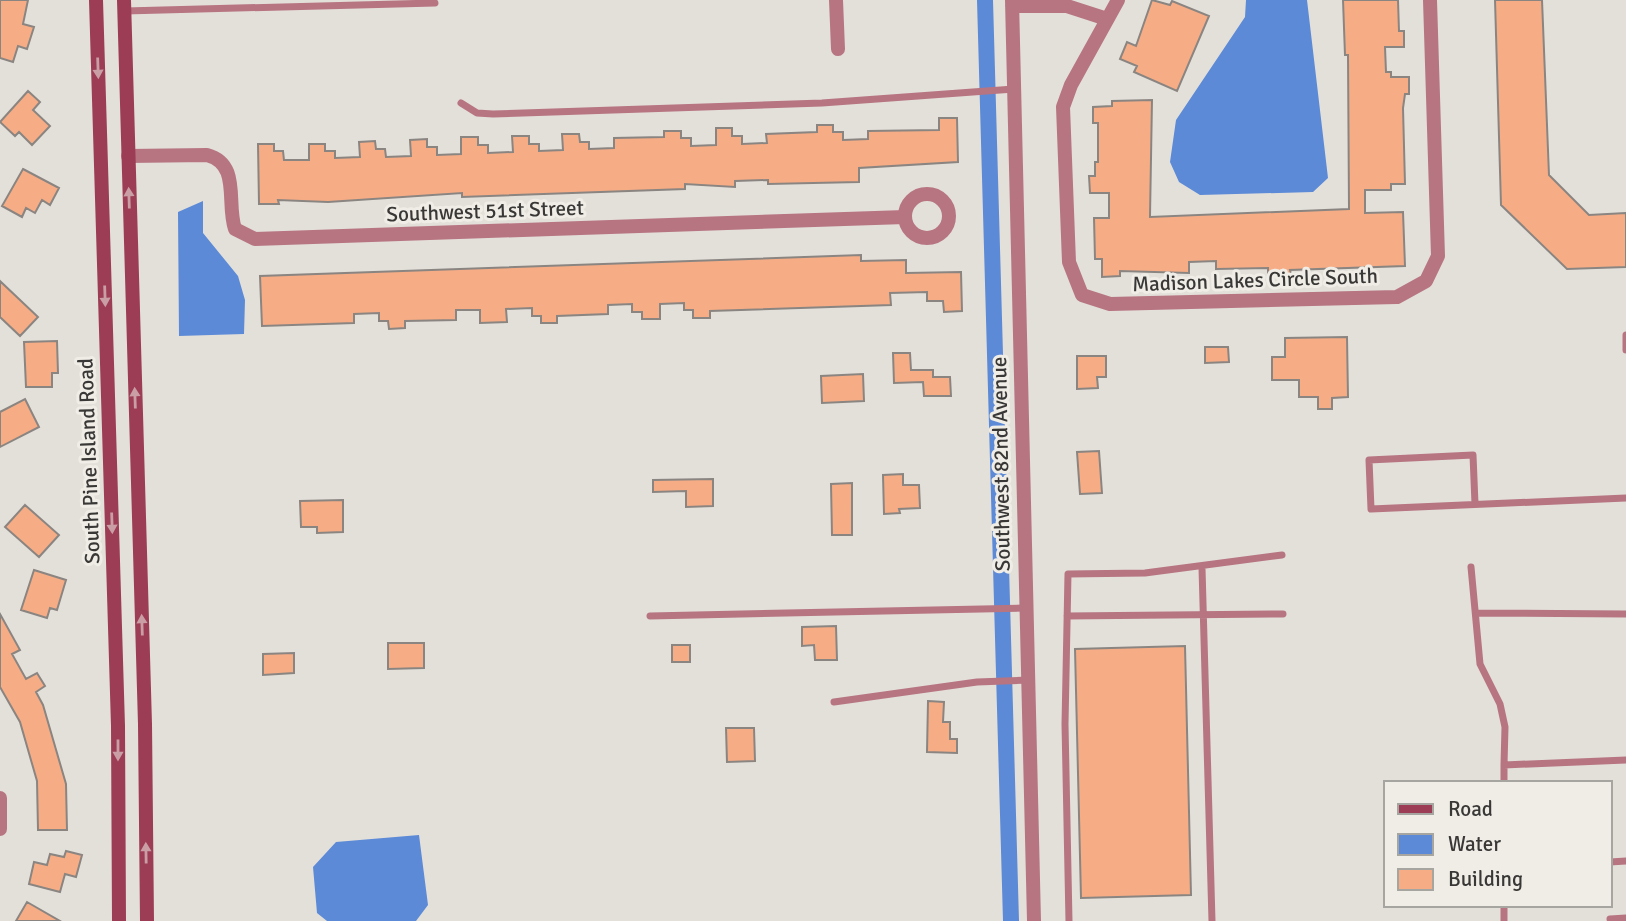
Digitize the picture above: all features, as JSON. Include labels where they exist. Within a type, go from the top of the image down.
[{"type":"main road","name":"South Pine Island Road","points":[[96,0],[118,726],[119,921]]},
{"type":"main road","points":[[124,5],[145,724],[147,921]]},
{"type":"street","points":[[836,0],[838,49]]},
{"type":"street","points":[[1107,19],[1118,0]]},
{"type":"street","name":"Madison Lakes Circle South","points":[[1107,19],[1070,85],[1063,107],[1069,262],[1082,295],[1110,304],[1397,297],[1426,281],[1438,256],[1430,0]]},
{"type":"street","name":"Southwest 82nd Avenue","points":[[1034,921],[1012,3],[1066,6],[1107,19]]},
{"type":"street","name":"Southwest 51st Street","points":[[128,156],[207,155],[218,158],[228,171],[232,218],[236,229],[255,239],[905,217]]},
{"type":"street","points":[[0,798],[0,829]]},
{"type":"lane","points":[[124,5],[435,3]]},
{"type":"lane","points":[[461,103],[477,113],[493,114],[822,103],[938,97],[974,91],[1015,89]]},
{"type":"lane","points":[[1626,335],[1626,350]]},
{"type":"lane","points":[[1475,504],[1473,455],[1369,460],[1371,509],[1626,498]]},
{"type":"lane","points":[[1069,921],[1065,724],[1068,574],[1145,573],[1202,568],[1282,555]]},
{"type":"lane","points":[[1471,567],[1480,664],[1500,705],[1505,727],[1504,781]]},
{"type":"lane","points":[[1202,568],[1212,921]]},
{"type":"lane","points":[[650,616],[1025,608]]},
{"type":"lane","points":[[1477,613],[1626,614]]},
{"type":"lane","points":[[1067,617],[1283,614]]},
{"type":"lane","points":[[834,702],[985,682],[1028,680]]},
{"type":"lane","points":[[1504,765],[1626,760]]},
{"type":"lane","points":[[1610,919],[1626,918]]},
{"type":"water","points":[[1246,0],[1307,0],[1328,178],[1313,192],[1200,195],[1179,182],[1170,162],[1176,120],[1245,17]]},
{"type":"water","points":[[203,201],[203,233],[238,276],[245,300],[244,334],[179,336],[178,212]]},
{"type":"water","points":[[419,835],[428,905],[416,921],[327,921],[317,913],[313,867],[336,842]]},
{"type":"building","points":[[0,0],[28,0],[23,24],[34,27],[27,49],[18,46],[13,62],[0,58]]},
{"type":"building","points":[[1152,0],[1170,5],[1172,1],[1209,16],[1177,91],[1134,72],[1137,66],[1120,59],[1127,42],[1136,46]]},
{"type":"building","points":[[1343,0],[1398,0],[1399,31],[1404,31],[1404,47],[1385,47],[1386,72],[1391,72],[1391,77],[1409,77],[1409,94],[1405,94],[1403,108],[1405,184],[1391,184],[1391,190],[1365,190],[1365,213],[1403,212],[1405,266],[1290,270],[1291,274],[1268,275],[1268,268],[1216,269],[1216,261],[1189,262],[1189,273],[1120,271],[1120,276],[1102,277],[1102,259],[1095,259],[1094,218],[1109,218],[1109,193],[1090,193],[1089,176],[1095,176],[1095,162],[1098,162],[1098,123],[1093,123],[1093,107],[1112,106],[1112,101],[1152,100],[1150,217],[1349,209],[1348,55],[1345,55]]},
{"type":"building","points":[[1495,0],[1542,0],[1549,175],[1589,215],[1626,213],[1626,267],[1567,269],[1501,205]]},
{"type":"building","points":[[28,91],[40,102],[33,110],[50,126],[32,145],[19,132],[15,136],[0,122]]},
{"type":"building","points":[[939,118],[957,118],[958,162],[859,168],[859,182],[768,184],[768,180],[735,181],[735,187],[685,184],[685,189],[462,197],[462,193],[328,202],[278,200],[279,204],[259,204],[258,144],[274,144],[274,151],[283,151],[284,160],[309,160],[309,144],[325,144],[325,151],[335,151],[335,158],[360,157],[359,142],[375,141],[376,149],[385,149],[386,157],[411,156],[410,140],[427,139],[427,147],[437,147],[437,155],[461,154],[461,137],[478,137],[478,145],[488,145],[488,153],[513,152],[512,136],[529,136],[529,144],[539,144],[539,151],[563,150],[562,134],[579,134],[580,142],[589,142],[589,149],[614,148],[614,138],[664,137],[664,131],[681,131],[681,138],[691,138],[691,146],[716,145],[716,128],[732,128],[732,136],[742,136],[742,144],[767,143],[766,134],[817,132],[817,125],[833,125],[833,132],[843,132],[843,140],[868,139],[868,131],[939,130]]},
{"type":"building","points":[[23,169],[59,188],[50,205],[42,200],[35,213],[26,208],[22,217],[2,206]]},
{"type":"building","points":[[861,255],[861,261],[906,260],[906,273],[961,272],[962,311],[944,312],[943,301],[927,301],[927,292],[890,293],[891,305],[710,311],[710,318],[693,318],[693,310],[684,310],[684,303],[660,304],[660,319],[642,319],[642,312],[632,312],[632,304],[608,305],[608,314],[557,316],[557,323],[541,323],[541,316],[532,316],[532,308],[506,309],[507,322],[480,323],[480,310],[456,310],[456,320],[405,321],[405,328],[389,329],[388,321],[379,321],[379,313],[354,314],[354,323],[262,326],[260,276]]},
{"type":"building","points":[[0,281],[38,317],[20,336],[0,317]]},
{"type":"building","points":[[1347,337],[1348,397],[1332,398],[1332,409],[1318,409],[1318,397],[1299,397],[1299,380],[1272,380],[1272,357],[1285,357],[1285,338]]},
{"type":"building","points":[[57,341],[58,373],[52,373],[52,387],[26,387],[24,342]]},
{"type":"building","points":[[1205,347],[1228,347],[1229,362],[1205,363]]},
{"type":"building","points":[[893,353],[910,353],[911,370],[933,370],[933,377],[950,377],[951,396],[924,396],[923,382],[894,383]]},
{"type":"building","points":[[1077,356],[1106,356],[1106,377],[1097,377],[1098,388],[1077,389]]},
{"type":"building","points":[[863,374],[864,401],[822,403],[821,376]]},
{"type":"building","points":[[25,399],[39,427],[0,447],[0,412]]},
{"type":"building","points":[[1099,451],[1102,493],[1080,494],[1077,452]]},
{"type":"building","points":[[903,474],[903,485],[919,485],[920,508],[899,509],[900,513],[884,514],[883,475]]},
{"type":"building","points":[[713,479],[713,506],[686,507],[686,491],[653,492],[653,480]]},
{"type":"building","points":[[852,483],[852,535],[832,535],[831,484]]},
{"type":"building","points":[[343,500],[343,532],[317,533],[317,527],[301,527],[300,501]]},
{"type":"building","points":[[25,505],[59,535],[39,557],[5,527]]},
{"type":"building","points":[[34,570],[66,580],[57,610],[50,608],[47,618],[21,610]]},
{"type":"building","points":[[0,614],[20,650],[12,654],[26,679],[37,673],[45,686],[36,692],[43,705],[66,784],[67,830],[38,830],[37,781],[20,722],[0,687]]},
{"type":"building","points":[[836,626],[837,660],[815,660],[814,645],[802,646],[802,627]]},
{"type":"building","points":[[388,643],[424,643],[424,668],[388,669]]},
{"type":"building","points":[[672,645],[690,645],[690,662],[672,662]]},
{"type":"building","points":[[1185,646],[1191,895],[1081,898],[1075,649]]},
{"type":"building","points":[[294,653],[294,673],[263,675],[263,654]]},
{"type":"building","points":[[928,701],[944,702],[943,722],[950,722],[950,739],[957,739],[957,753],[927,752]]},
{"type":"building","points":[[726,728],[754,728],[755,761],[727,762]]},
{"type":"building","points":[[66,851],[82,855],[76,877],[65,874],[60,892],[29,884],[34,862],[47,865],[50,854],[64,857]]},
{"type":"building","points":[[27,902],[60,921],[16,921]]},
{"type":"waterway","points":[[985,0],[1011,921]]}]
